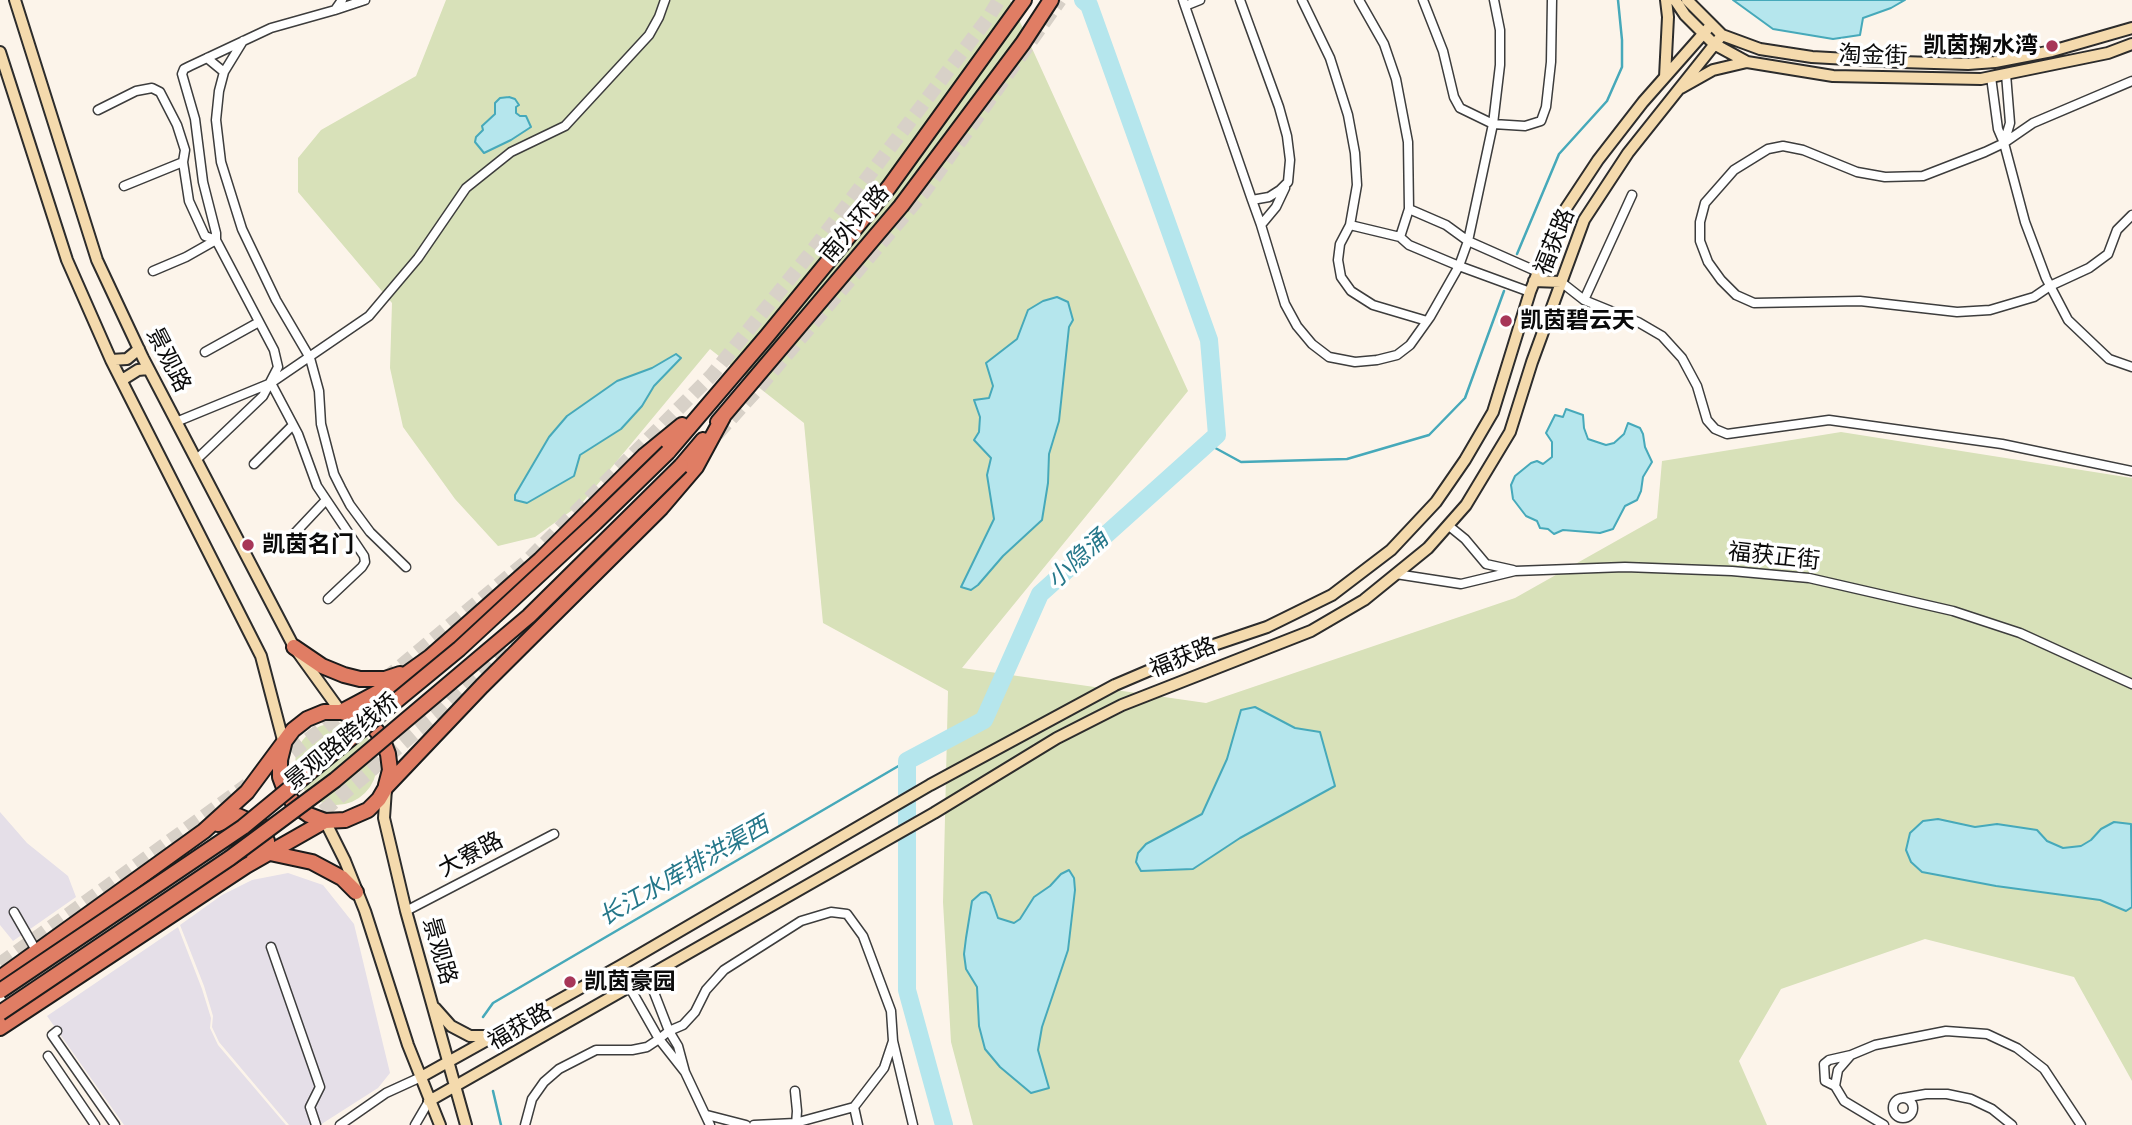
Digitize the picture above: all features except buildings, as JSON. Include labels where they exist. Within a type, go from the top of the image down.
[{"type":"highway","name":"南外环路","points":[[667,452],[889,187],[1024,0]]},
{"type":"highway","name":"南外环路","points":[[681,466],[901,206],[1023,43],[1051,0]]},
{"type":"highway","points":[[341,712],[388,687],[430,657],[540,560],[644,456],[710,403]]},
{"type":"highway","points":[[0,1028],[246,866],[304,831],[325,821],[345,820],[368,810],[386,787],[482,686],[661,508],[696,467],[723,417]]},
{"type":"highway","name":"景观路跨线桥","points":[[0,991],[254,818],[458,649],[595,523],[667,452]]},
{"type":"highway","name":"景观路跨线桥","points":[[0,1013],[230,858],[335,780],[529,616],[681,466]]},
{"type":"highway","points":[[294,647],[322,666],[360,678],[386,678],[408,672]]},
{"type":"highway","points":[[0,978],[204,831],[247,792],[293,730],[307,719],[324,712],[341,712],[358,716],[372,725],[382,738],[388,754],[390,770],[386,787]]},
{"type":"highway","points":[[284,744],[280,777],[286,793],[296,806],[325,821]]},
{"type":"highway","points":[[204,831],[238,816],[261,825],[267,841],[262,851],[246,866]]},
{"type":"highway","points":[[270,853],[312,862],[342,878],[356,892]]},
{"type":"street","name":"景观路","points":[[15,0],[97,260],[148,369],[294,647],[341,712]]},
{"type":"street","points":[[335,10],[342,0]]},
{"type":"street","points":[[196,460],[263,396],[277,372],[278,360],[216,240],[203,182],[195,119],[182,74],[184,69],[271,28],[365,0]]},
{"type":"street","points":[[176,422],[271,383],[369,316],[418,258],[466,188],[511,152],[565,126],[649,35],[665,0]]},
{"type":"street","points":[[1200,0],[1184,3],[1291,315],[1312,344],[1329,357],[1355,362],[1397,355],[1410,345],[1459,266],[1468,241],[1493,124],[1500,65],[1500,30],[1494,0]]},
{"type":"street","points":[[1240,0],[1284,127],[1290,160],[1288,181],[1276,207],[1261,225]]},
{"type":"street","points":[[1302,0],[1330,58],[1348,115],[1355,153],[1357,185],[1350,225],[1340,244],[1338,260],[1341,277],[1351,291],[1373,305],[1427,321]]},
{"type":"street","points":[[1359,0],[1384,44],[1396,79],[1408,142],[1409,209],[1400,237]]},
{"type":"street","points":[[1423,0],[1443,51],[1454,97],[1460,108],[1493,124],[1525,127],[1541,121],[1546,107],[1551,62],[1552,0]]},
{"type":"street","points":[[1665,0],[1668,17],[1665,78]]},
{"type":"street","points":[[1675,0],[1685,15],[1718,40]]},
{"type":"street","points":[[1687,0],[1707,30]]},
{"type":"street","name":"淘金街","points":[[1718,40],[1812,57],[1968,64],[1996,62],[2052,51],[2132,28]]},
{"type":"street","name":"福获路","points":[[421,1077],[620,966],[930,785],[1115,685],[1190,653],[1267,627],[1332,595],[1391,550],[1436,502],[1493,412],[1530,292],[1559,219],[1585,179],[1643,102],[1707,30]]},
{"type":"street","name":"福获路","points":[[429,1101],[933,813],[1057,738],[1122,705],[1311,631],[1364,600],[1396,574],[1449,526],[1466,505],[1510,432],[1584,220],[1628,153],[1718,40]]},
{"type":"street","name":"淘金街","points":[[1718,40],[1747,62],[1833,76],[1914,79],[1981,79],[2108,52],[2132,44]]},
{"type":"street","points":[[243,41],[224,72],[216,120],[221,162],[242,229],[276,300],[310,358],[318,391],[321,424],[334,474],[350,505],[370,532],[406,567]]},
{"type":"street","points":[[0,52],[67,260],[111,360],[261,656],[284,744]]},
{"type":"street","points":[[207,58],[224,72]]},
{"type":"street","points":[[1675,91],[1713,71],[1747,62]]},
{"type":"street","points":[[1996,62],[2010,124],[2004,143]]},
{"type":"street","points":[[1998,75],[1998,129],[2025,222],[2050,286],[2068,320],[2109,359],[2132,367]]},
{"type":"street","points":[[2132,81],[2033,123],[2004,143],[1923,176],[1885,177],[1857,172],[1802,150],[1783,146],[1768,149],[1734,170],[1705,203],[1700,222],[1700,241],[1708,262],[1721,280],[1736,295],[1754,303],[1860,301],[1958,312],[1990,310],[2017,303],[2089,268],[2108,254],[2117,230],[2132,215]]},
{"type":"street","points":[[98,110],[136,91],[152,88],[160,92],[177,125],[185,150],[183,162],[189,201],[198,225],[208,239],[216,240]]},
{"type":"street","points":[[124,186],[183,162]]},
{"type":"street","points":[[1252,200],[1269,197],[1288,181]]},
{"type":"street","points":[[1584,300],[1632,195]]},
{"type":"street","points":[[1409,209],[1446,225],[1468,241],[1536,276],[1561,282],[1584,300],[1638,322],[1662,336],[1682,358],[1697,386],[1707,420],[1715,429],[1727,434],[1795,424],[1841,421],[2003,444],[2132,471]]},
{"type":"street","points":[[1350,225],[1400,237],[1409,244],[1459,266],[1530,292]]},
{"type":"street","points":[[153,271],[216,240]]},
{"type":"street","points":[[205,352],[259,322]]},
{"type":"street","points":[[111,360],[127,359],[139,349]]},
{"type":"street","points":[[122,380],[138,370],[148,369]]},
{"type":"street","points":[[271,383],[293,425],[317,486],[364,556],[365,562],[355,574],[328,599]]},
{"type":"street","points":[[254,464],[293,425]]},
{"type":"street","points":[[294,534],[326,500]]},
{"type":"street","points":[[1449,526],[1465,539],[1486,564],[1516,571]]},
{"type":"street","name":"福获正街","points":[[1396,574],[1461,584],[1516,571],[1625,567],[1732,571],[1809,578],[1953,611],[2020,633],[2132,684]]},
{"type":"street","name":"景观路","points":[[386,787],[384,818],[466,1125]]},
{"type":"street","points":[[325,821],[365,911],[408,1045],[440,1125]]},
{"type":"street","name":"大寮路","points":[[407,911],[554,834]]},
{"type":"street","points":[[14,912],[37,952]]},
{"type":"street","points":[[525,1125],[532,1099],[544,1082],[559,1069],[596,1051],[646,1047],[683,1025],[695,1012],[706,989],[724,970],[801,922],[831,912],[846,914],[863,936],[891,1011],[893,1041],[912,1125]]},
{"type":"street","points":[[271,947],[320,1087],[310,1107],[316,1125]]},
{"type":"street","points":[[648,977],[678,1046],[685,1072]]},
{"type":"street","points":[[630,988],[659,1039],[685,1072],[710,1125]]},
{"type":"street","points":[[433,1006],[451,1026],[470,1036],[493,1036]]},
{"type":"street","points":[[57,1031],[52,1035],[115,1125]]},
{"type":"street","points":[[1884,1125],[1844,1101],[1835,1086],[1825,1081],[1824,1064],[1875,1045],[1946,1031],[1987,1034],[2017,1048],[2044,1069],[2081,1125]]},
{"type":"street","points":[[754,1125],[796,1124],[854,1107],[884,1068],[893,1041]]},
{"type":"street","points":[[1835,1086],[1838,1070],[1851,1055]]},
{"type":"street","points":[[48,1056],[94,1125]]},
{"type":"street","points":[[340,1125],[386,1093],[421,1077]]},
{"type":"street","points":[[795,1091],[796,1124]]},
{"type":"street","points":[[1913,1108],[1923,1097],[1933,1094]]},
{"type":"street","points":[[1903,1098],[1911,1102],[1912,1114],[1906,1118],[1896,1116],[1893,1111],[1894,1104],[1903,1098],[1933,1094],[1971,1099],[1992,1109],[2012,1125]]},
{"type":"street","points":[[415,1125],[429,1101]]},
{"type":"street","points":[[854,1107],[858,1125]]},
{"type":"street","points":[[707,1115],[746,1125]]},
{"type":"shaded area","points":[[0,812],[27,843],[68,876],[76,897],[13,941],[0,925]]},
{"type":"shaded area","points":[[288,873],[323,885],[354,924],[390,1073],[378,1088],[320,1125],[289,1125],[219,1042],[212,1027],[213,1016],[204,986],[180,925],[222,895],[252,880]]},
{"type":"shaded area","points":[[178,927],[202,989],[211,1018],[210,1028],[218,1045],[286,1125],[124,1125],[47,1016]]},
{"type":"green space","points":[[446,0],[1010,0],[1188,391],[962,668],[1206,703],[1515,598],[1657,518],[1662,461],[1841,432],[2132,478],[2132,1081],[2074,977],[1925,939],[1781,989],[1739,1061],[1767,1125],[973,1125],[951,1042],[943,902],[948,691],[823,623],[804,423],[710,349],[582,503],[535,537],[498,546],[455,499],[403,427],[390,368],[392,303],[298,192],[298,158],[321,130],[416,76]]},
{"type":"green space","points":[[336,723],[352,726],[365,735],[374,748],[377,764],[374,780],[365,793],[352,802],[336,805],[320,802],[307,793],[298,780],[295,764],[298,748],[307,735],[320,726]]},
{"type":"water","points":[[1733,0],[1905,0],[1863,18],[1860,35],[1833,39],[1773,29]]},
{"type":"water","points":[[500,98],[515,99],[519,105],[516,107],[516,113],[526,116],[531,127],[484,153],[475,142],[476,137],[483,130],[482,126],[495,114],[495,103]]},
{"type":"water","points":[[1057,297],[1068,302],[1073,320],[1069,327],[1059,421],[1049,454],[1042,520],[1003,556],[978,585],[971,590],[961,587],[994,519],[987,475],[991,458],[974,440],[979,432],[980,417],[974,400],[989,398],[993,386],[986,363],[1017,339],[1028,310]]},
{"type":"water","points":[[676,354],[681,358],[654,386],[642,406],[621,429],[580,455],[574,476],[527,503],[515,500],[515,495],[549,437],[567,416],[617,381],[652,368]]},
{"type":"water","points":[[1566,409],[1583,415],[1588,439],[1606,445],[1614,443],[1624,434],[1628,423],[1640,428],[1643,434],[1652,462],[1643,477],[1637,500],[1625,506],[1613,529],[1600,533],[1563,530],[1554,534],[1548,529],[1540,528],[1537,521],[1526,516],[1513,499],[1511,485],[1515,476],[1531,463],[1537,461],[1543,464],[1552,457],[1552,442],[1546,433],[1555,415],[1563,417]]},
{"type":"water","points":[[1255,707],[1295,728],[1320,732],[1335,786],[1240,838],[1193,869],[1141,871],[1136,862],[1138,853],[1146,844],[1202,814],[1227,759],[1241,710]]},
{"type":"water","points":[[1938,819],[1975,827],[1997,824],[2037,830],[2047,841],[2063,848],[2081,846],[2114,822],[2131,824],[2132,907],[2126,911],[2100,900],[1996,886],[1922,872],[1911,862],[1906,850],[1910,833],[1923,821]]},
{"type":"water","points":[[1069,870],[1074,878],[1075,890],[1068,950],[1042,1027],[1038,1050],[1049,1088],[1031,1093],[1000,1067],[985,1049],[979,1026],[977,987],[966,969],[964,954],[972,901],[986,892],[990,895],[998,918],[1014,923],[1020,919],[1034,897]]},
{"type":"waterway","name":"小隐涌","points":[[944,1125],[907,990],[907,761],[984,720],[1040,594],[1217,435],[1209,340],[1089,5],[1083,0]]},
{"type":"waterway","points":[[1517,254],[1559,154],[1607,101],[1622,67],[1618,0]]},
{"type":"waterway","points":[[1208,444],[1241,462],[1347,459],[1429,435],[1465,398],[1504,291]]},
{"type":"waterway","name":"长江水库排洪渠西","points":[[483,1017],[493,1003],[907,761]]},
{"type":"waterway","name":"长江水库排洪渠西","points":[[493,1091],[501,1125]]},
{"type":"tunnel","points":[[385,679],[526,562],[712,375],[812,251],[999,0]]},
{"type":"tunnel","points":[[717,434],[925,191],[1060,0]]},
{"type":"tunnel","points":[[307,825],[442,710],[633,526],[668,488]]},
{"type":"tunnel","points":[[275,765],[350,707]]},
{"type":"tunnel","points":[[0,964],[247,785]]},
{"type":"place","name":"凯茵掬水湾","points":[[2052,46]]},
{"type":"place","name":"凯茵碧云天","points":[[1506,321]]},
{"type":"place","name":"凯茵名门","points":[[248,545]]},
{"type":"place","name":"凯茵豪园","points":[[570,982]]}]
